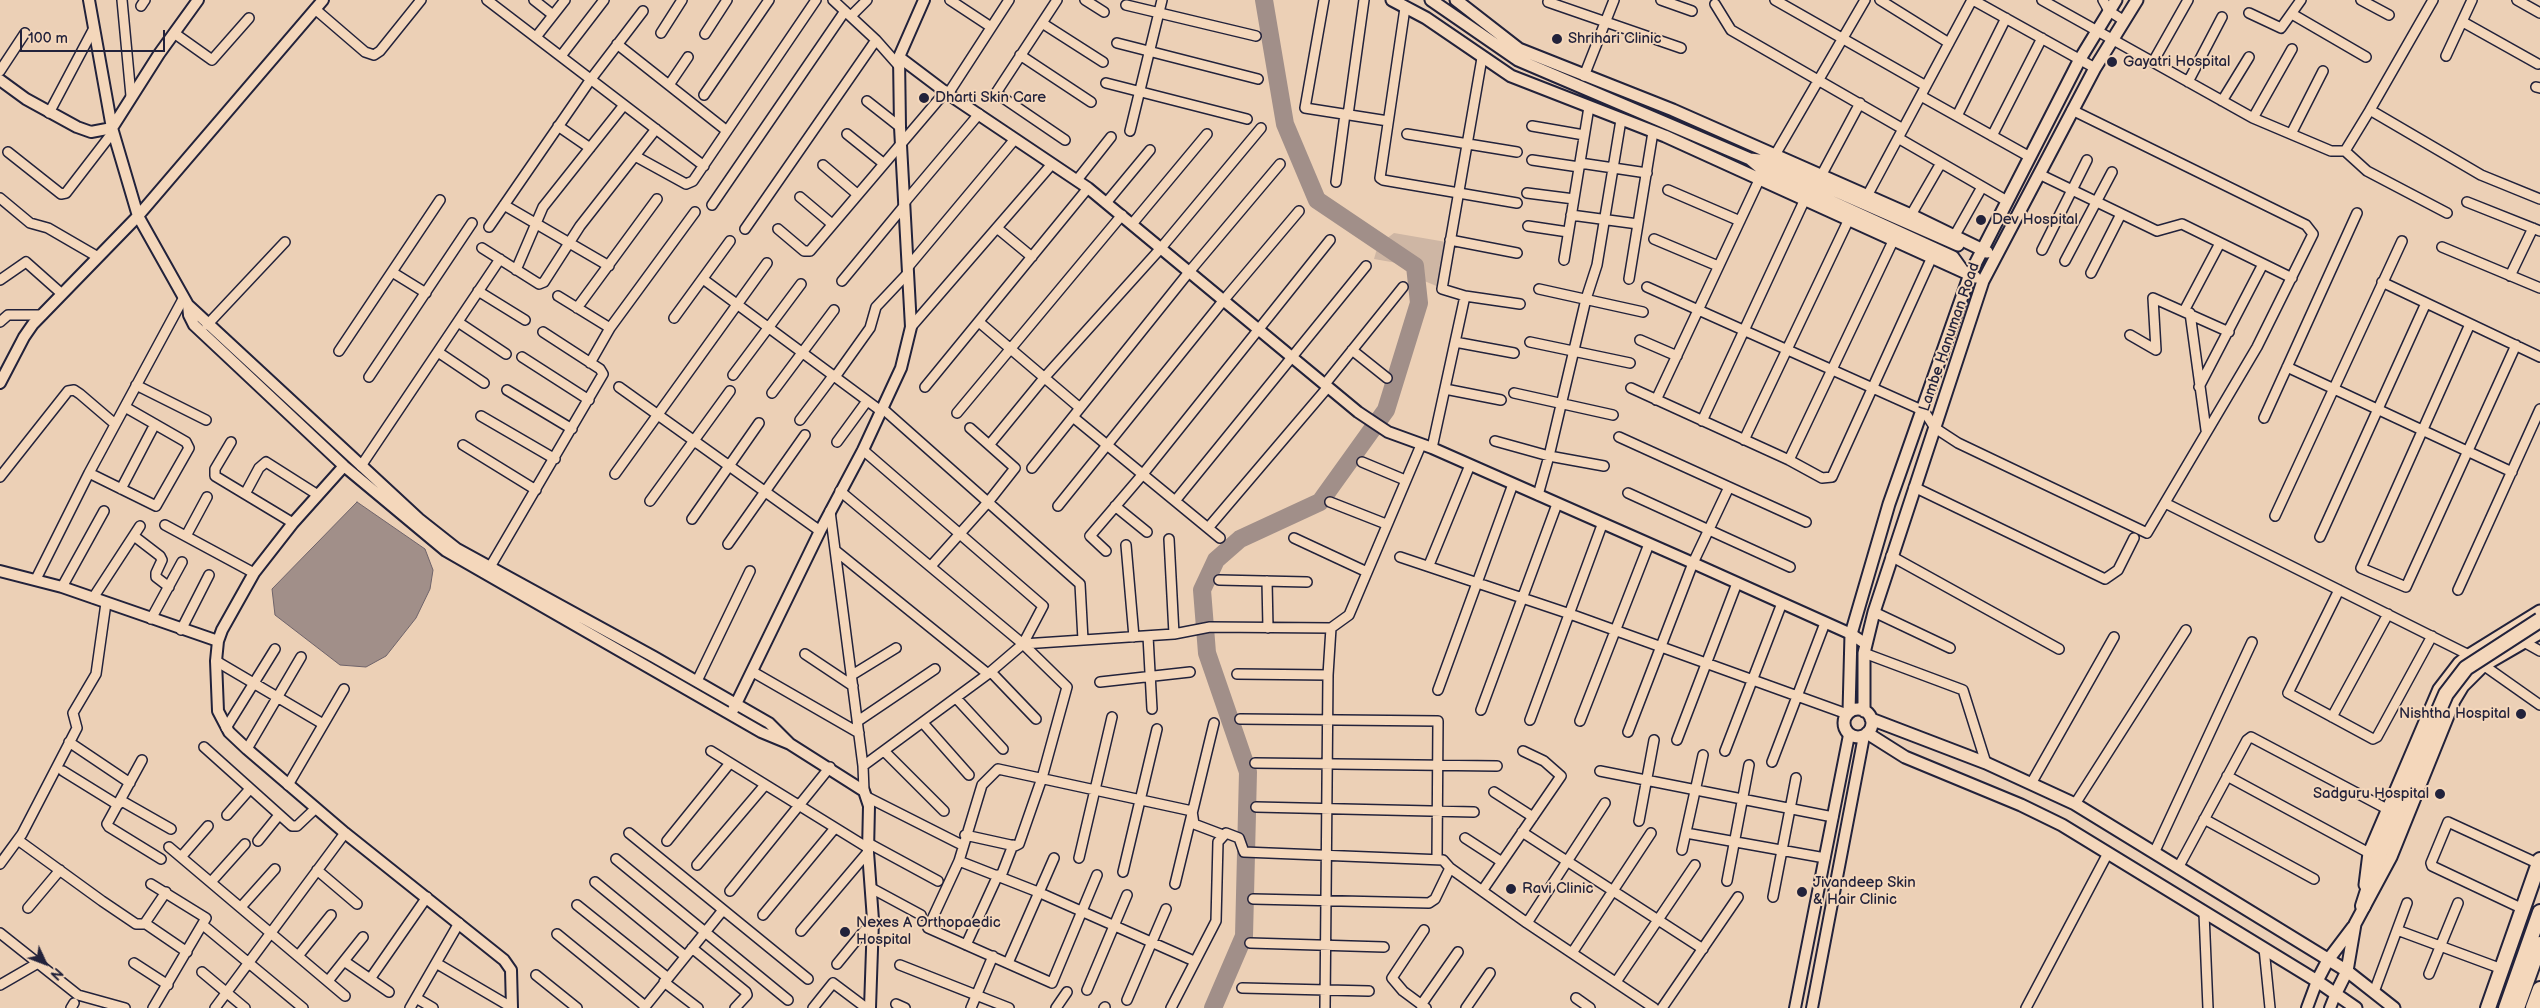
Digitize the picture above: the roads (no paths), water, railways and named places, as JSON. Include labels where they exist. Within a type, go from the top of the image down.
[{"type":"main road","points":[[1392,0],[1426,18],[1510,76],[1653,132],[1760,178],[1983,281]]},
{"type":"main road","points":[[1456,0],[1519,49],[1673,110],[1911,215],[1995,256]]},
{"type":"main road","name":"Lambe Hanuman Road","points":[[1848,713],[1851,634],[1889,504],[1924,411],[1967,273],[1982,249],[2080,60],[2116,0]]},
{"type":"main road","name":"Lambe Hanuman Road","points":[[1867,715],[1865,649],[1874,612],[1983,281],[2095,68],[2137,0]]},
{"type":"main road","points":[[1426,18],[1435,1],[1518,60],[1750,159],[1767,161],[1960,246],[1971,244]]},
{"type":"main road","points":[[1750,159],[1763,170],[1953,257],[1967,273]]},
{"type":"main road","points":[[2363,906],[2369,853],[2439,689],[2459,663],[2469,654],[2540,611]]},
{"type":"main road","points":[[2363,906],[2380,853],[2446,694],[2466,668],[2540,620]]},
{"type":"main road","points":[[2317,981],[2328,960],[2355,924],[2391,857],[2454,701],[2463,686],[2483,666],[2540,633]]},
{"type":"main road","points":[[2356,1008],[2336,993],[2264,948],[2062,825],[2020,805],[1904,757],[1866,735],[1856,737],[1849,735],[1844,725],[1848,713],[1856,709],[2032,782],[2075,804],[2347,972],[2394,1008]]},
{"type":"main road","points":[[1866,735],[1871,727],[1867,715]]},
{"type":"main road","points":[[2488,1008],[2539,862]]},
{"type":"main road","points":[[2506,1008],[2540,910],[2524,906]]},
{"type":"main road","points":[[2336,993],[2347,972],[2355,924]]},
{"type":"main road","points":[[2517,1008],[2540,944]]},
{"type":"main road","points":[[2533,1008],[2540,989]]},
{"type":"street","points":[[89,0],[112,130],[138,216],[185,302],[194,325],[344,466],[446,552],[730,714],[773,738],[790,744],[830,768],[866,794],[962,845]]},
{"type":"street","points":[[122,0],[131,96]]},
{"type":"street","points":[[8,152],[61,194],[66,193],[112,130],[131,96],[198,0]]},
{"type":"street","points":[[0,383],[24,337],[42,315],[138,216],[323,0]]},
{"type":"street","points":[[315,9],[365,52],[374,55],[380,51],[421,0]]},
{"type":"street","points":[[534,0],[553,15]]},
{"type":"street","points":[[536,37],[564,0]]},
{"type":"street","points":[[561,56],[604,0]]},
{"type":"street","points":[[661,33],[682,0]]},
{"type":"street","points":[[705,34],[727,0]]},
{"type":"street","points":[[704,94],[768,0]]},
{"type":"street","points":[[635,156],[686,184],[693,182],[816,0]]},
{"type":"street","points":[[833,0],[899,61],[1077,180],[1106,202],[1326,386],[1358,412],[1388,432],[1432,448],[1738,583],[1851,634],[1865,649],[1963,690],[1986,763]]},
{"type":"street","points":[[712,205],[848,14],[867,0]]},
{"type":"street","points":[[730,714],[737,705],[820,531],[863,450],[901,368],[912,327],[900,128],[899,61],[924,0]]},
{"type":"street","points":[[950,0],[991,28]]},
{"type":"street","points":[[962,8],[967,0]]},
{"type":"street","points":[[778,229],[808,252],[901,142],[947,92],[1009,0]]},
{"type":"street","points":[[1057,0],[1020,55],[997,94],[1065,140]]},
{"type":"street","points":[[1085,0],[1104,12]]},
{"type":"street","points":[[1130,131],[1162,0]]},
{"type":"street","points":[[1324,0],[1305,108],[1388,121]]},
{"type":"street","points":[[1336,182],[1364,0]]},
{"type":"street","points":[[1584,76],[1614,0]]},
{"type":"street","points":[[1661,0],[1692,11]]},
{"type":"street","points":[[1775,0],[1926,86]]},
{"type":"street","points":[[1775,155],[1864,0]]},
{"type":"street","points":[[1880,0],[1949,43]]},
{"type":"street","points":[[2042,0],[2253,118],[2331,150],[2345,152],[2367,171],[2447,213]]},
{"type":"street","points":[[2103,0],[2109,11],[2123,20]]},
{"type":"street","points":[[2154,62],[2188,0]]},
{"type":"street","points":[[2250,13],[2279,28],[2292,14],[2301,0]]},
{"type":"street","points":[[2361,0],[2389,15]]},
{"type":"street","points":[[2345,152],[2433,0]]},
{"type":"street","points":[[2446,56],[2464,22],[2472,0]]},
{"type":"street","points":[[2517,0],[2540,13]]},
{"type":"street","points":[[491,1],[704,166]]},
{"type":"street","points":[[1867,196],[1949,43],[1976,1],[2095,68]]},
{"type":"street","points":[[1548,2],[1681,48]]},
{"type":"street","points":[[1126,4],[1256,36]]},
{"type":"street","points":[[1715,4],[1731,30],[1903,129]]},
{"type":"street","points":[[1405,8],[1380,176],[1382,179],[1457,194],[1517,203]]},
{"type":"street","points":[[489,227],[591,79],[643,11]]},
{"type":"street","points":[[2292,14],[2366,57]]},
{"type":"street","points":[[2188,82],[2222,16]]},
{"type":"street","points":[[174,33],[212,60],[249,18]]},
{"type":"street","points":[[1956,116],[2006,18]]},
{"type":"street","points":[[2464,22],[2538,64]]},
{"type":"street","points":[[1042,23],[1103,62]]},
{"type":"street","points":[[49,113],[94,28]]},
{"type":"street","points":[[0,71],[25,33]]},
{"type":"street","points":[[1992,136],[2042,38]]},
{"type":"street","points":[[745,229],[876,40]]},
{"type":"street","points":[[617,44],[727,131]]},
{"type":"street","points":[[1117,44],[1258,79]]},
{"type":"street","points":[[2253,118],[2292,49]]},
{"type":"street","points":[[1020,55],[1091,102]]},
{"type":"street","points":[[668,85],[688,57]]},
{"type":"street","points":[[2222,100],[2249,57]]},
{"type":"street","points":[[1482,58],[1442,289],[1465,296],[1520,304]]},
{"type":"street","points":[[2291,134],[2322,71]]},
{"type":"street","points":[[0,80],[49,113],[91,132],[112,130]]},
{"type":"street","points":[[1106,83],[1247,119]]},
{"type":"street","points":[[1921,96],[2030,156]]},
{"type":"street","points":[[867,101],[900,128]]},
{"type":"street","points":[[1821,176],[1860,104]]},
{"type":"street","points":[[516,270],[536,223],[550,198],[624,105]]},
{"type":"street","points":[[1564,260],[1589,107]]},
{"type":"street","points":[[1647,287],[1924,411],[1935,428],[1958,443],[2147,533],[2206,430],[2257,347],[2313,234],[2308,226],[2072,110]]},
{"type":"street","points":[[2370,110],[2481,175],[2540,199]]},
{"type":"street","points":[[842,281],[979,114]]},
{"type":"street","points":[[1538,495],[1586,299],[1597,265],[1621,120]]},
{"type":"street","points":[[558,126],[590,148]]},
{"type":"street","points":[[1532,126],[1584,135]]},
{"type":"street","points":[[990,444],[1044,378],[1161,248],[1261,128]]},
{"type":"street","points":[[482,248],[542,284],[569,242],[656,129]]},
{"type":"street","points":[[1629,279],[1653,132]]},
{"type":"street","points":[[847,134],[883,163]]},
{"type":"street","points":[[1132,224],[1207,134]]},
{"type":"street","points":[[1407,134],[1517,152]]},
{"type":"street","points":[[1077,180],[1111,137]]},
{"type":"street","points":[[1898,138],[2007,201]]},
{"type":"street","points":[[800,420],[870,328],[876,307],[1015,139]]},
{"type":"street","points":[[1106,202],[1150,150]]},
{"type":"street","points":[[1532,160],[1646,173]]},
{"type":"street","points":[[2042,250],[2088,160]]},
{"type":"street","points":[[1911,215],[1941,163]]},
{"type":"street","points":[[912,327],[1052,164]]},
{"type":"street","points":[[1032,468],[1189,272],[1280,164]]},
{"type":"street","points":[[823,166],[857,194]]},
{"type":"street","points":[[2065,261],[2112,172]]},
{"type":"street","points":[[2039,174],[2158,231],[2182,224],[2292,278]]},
{"type":"street","points":[[1656,400],[1760,178]]},
{"type":"street","points":[[925,387],[1088,188]]},
{"type":"street","points":[[1955,235],[1982,188]]},
{"type":"street","points":[[1668,190],[1740,221]]},
{"type":"street","points":[[1527,193],[1574,200]]},
{"type":"street","points":[[800,197],[832,224]]},
{"type":"street","points":[[0,198],[30,223],[48,228],[98,257]]},
{"type":"street","points":[[577,308],[657,199]]},
{"type":"street","points":[[1702,421],[1805,199]]},
{"type":"street","points":[[339,351],[440,200]]},
{"type":"street","points":[[2467,202],[2536,230],[2510,276]]},
{"type":"street","points":[[504,205],[609,266]]},
{"type":"street","points":[[1058,506],[1109,446],[1223,301],[1299,211]]},
{"type":"street","points":[[590,362],[610,328],[695,212]]},
{"type":"street","points":[[2264,418],[2357,213]]},
{"type":"street","points":[[2091,273],[2121,214]]},
{"type":"street","points":[[957,413],[1122,215]]},
{"type":"street","points":[[1571,215],[1638,224]]},
{"type":"street","points":[[1744,440],[1849,219]]},
{"type":"street","points":[[369,377],[472,223]]},
{"type":"street","points":[[1528,226],[1568,232]]},
{"type":"street","points":[[997,228],[1032,256]]},
{"type":"street","points":[[1654,239],[1718,266]]},
{"type":"street","points":[[1106,551],[1089,536],[1142,474],[1330,240]]},
{"type":"street","points":[[1450,240],[1517,253]]},
{"type":"street","points":[[1790,460],[1831,369],[1894,240]]},
{"type":"street","points":[[2275,516],[2402,240]]},
{"type":"street","points":[[207,325],[285,242]]},
{"type":"street","points":[[674,318],[704,280],[730,242]]},
{"type":"street","points":[[2206,430],[2187,312],[2220,243]]},
{"type":"street","points":[[2442,247],[2540,288]]},
{"type":"street","points":[[1630,388],[1790,460],[1822,478],[1832,477],[1932,257]]},
{"type":"street","points":[[361,466],[500,259]]},
{"type":"street","points":[[0,280],[26,262],[62,294]]},
{"type":"street","points":[[615,474],[736,303],[767,263]]},
{"type":"street","points":[[2200,387],[2263,264]]},
{"type":"street","points":[[1174,501],[1366,266]]},
{"type":"street","points":[[392,272],[425,294]]},
{"type":"street","points":[[704,280],[882,410],[989,501],[1080,584],[1083,640]]},
{"type":"street","points":[[2382,282],[2540,357]]},
{"type":"street","points":[[733,375],[801,284]]},
{"type":"street","points":[[1208,528],[1326,386],[1352,350],[1403,287]]},
{"type":"street","points":[[1539,289],[1643,312]]},
{"type":"street","points":[[478,291],[525,320]]},
{"type":"street","points":[[558,296],[610,328]]},
{"type":"street","points":[[1432,448],[1465,296]]},
{"type":"street","points":[[2130,335],[2156,350],[2153,298],[2228,332]]},
{"type":"street","points":[[185,302],[207,325],[361,466],[457,549],[697,681],[777,729],[790,744]]},
{"type":"street","points":[[36,579],[115,424],[185,302]]},
{"type":"street","points":[[2320,537],[2426,303]]},
{"type":"street","points":[[772,393],[834,310]]},
{"type":"street","points":[[0,322],[8,315],[42,315]]},
{"type":"street","points":[[458,322],[506,354]]},
{"type":"street","points":[[979,322],[1080,408]]},
{"type":"street","points":[[2470,324],[2361,568],[2406,587],[2516,345]]},
{"type":"street","points":[[490,567],[603,374],[590,362],[543,332]]},
{"type":"street","points":[[1640,340],[1676,356]]},
{"type":"street","points":[[1455,342],[1514,353]]},
{"type":"street","points":[[1530,342],[1630,363]]},
{"type":"street","points":[[1352,350],[1387,378]]},
{"type":"street","points":[[438,352],[484,383]]},
{"type":"street","points":[[522,356],[589,400]]},
{"type":"street","points":[[2287,367],[2512,472]]},
{"type":"street","points":[[136,385],[206,420]]},
{"type":"street","points":[[619,386],[820,531]]},
{"type":"street","points":[[1445,389],[1501,400]]},
{"type":"street","points":[[0,477],[68,392],[74,390],[80,394],[115,424]]},
{"type":"street","points":[[508,390],[572,429]]},
{"type":"street","points":[[650,501],[730,391]]},
{"type":"street","points":[[1514,393],[1613,415]]},
{"type":"street","points":[[837,442],[867,400]]},
{"type":"street","points":[[89,473],[156,506],[189,448],[186,442],[125,407]]},
{"type":"street","points":[[2458,590],[2540,409]]},
{"type":"street","points":[[481,416],[554,459]]},
{"type":"street","points":[[1073,417],[1220,538]]},
{"type":"street","points":[[692,519],[759,423]]},
{"type":"street","points":[[121,489],[155,424]]},
{"type":"street","points":[[930,566],[989,501],[1016,467],[970,428]]},
{"type":"street","points":[[728,544],[805,435]]},
{"type":"street","points":[[1619,438],[1806,522]]},
{"type":"street","points":[[1495,441],[1549,456],[1604,466]]},
{"type":"street","points":[[231,442],[213,472],[293,523]]},
{"type":"street","points":[[463,445],[536,490]]},
{"type":"street","points":[[1023,644],[1174,634],[1210,626],[1331,628],[1349,615],[1421,445]]},
{"type":"street","points":[[863,450],[1043,606],[1023,644],[990,673],[864,766]]},
{"type":"street","points":[[245,494],[259,468],[266,462],[318,496]]},
{"type":"street","points":[[1362,462],[1405,480]]},
{"type":"street","points":[[1429,565],[1470,465]]},
{"type":"street","points":[[344,466],[293,523],[254,573],[218,641],[216,661],[218,712],[226,728],[288,785],[504,960],[511,970],[512,1007]]},
{"type":"street","points":[[1438,690],[1513,484]]},
{"type":"street","points":[[1628,732],[1693,563],[1729,487]]},
{"type":"street","points":[[1914,487],[2105,579],[2118,570],[2134,538]]},
{"type":"street","points":[[840,491],[1023,644],[1067,687],[1042,778],[1021,842],[1017,846],[966,835]]},
{"type":"street","points":[[1628,494],[1790,566]]},
{"type":"street","points":[[186,536],[207,497]]},
{"type":"street","points":[[1330,502],[1386,524]]},
{"type":"street","points":[[2165,503],[2469,654],[2483,666],[2540,705]]},
{"type":"street","points":[[1481,710],[1557,504]]},
{"type":"street","points":[[1115,506],[1147,532]]},
{"type":"street","points":[[62,587],[104,511]]},
{"type":"street","points":[[830,511],[864,766],[873,920],[867,1006]]},
{"type":"street","points":[[1530,720],[1602,524]]},
{"type":"street","points":[[166,525],[254,573]]},
{"type":"street","points":[[94,598],[140,526]]},
{"type":"street","points":[[134,536],[160,556],[162,560],[156,577],[169,587]]},
{"type":"street","points":[[1294,538],[1367,572]]},
{"type":"street","points":[[1168,539],[1174,634]]},
{"type":"street","points":[[1580,721],[1649,544]]},
{"type":"street","points":[[1126,545],[1134,637]]},
{"type":"street","points":[[836,551],[990,673],[1036,719]]},
{"type":"street","points":[[1891,556],[2059,649]]},
{"type":"street","points":[[1400,557],[1429,565],[1570,614],[1848,713]]},
{"type":"street","points":[[151,620],[182,562]]},
{"type":"street","points":[[0,571],[62,587],[151,620],[218,641]]},
{"type":"street","points":[[697,681],[750,571]]},
{"type":"street","points":[[181,630],[209,575]]},
{"type":"street","points":[[1218,580],[1307,582]]},
{"type":"street","points":[[1267,581],[1268,628]]},
{"type":"street","points":[[1677,740],[1738,583]]},
{"type":"street","points":[[2339,590],[2288,693],[2332,717],[2376,738],[2432,636]]},
{"type":"street","points":[[0,864],[18,840],[77,728],[73,713],[96,674],[106,603]]},
{"type":"street","points":[[1724,751],[1782,603]]},
{"type":"street","points":[[1874,612],[1950,648]]},
{"type":"street","points":[[2332,717],[2388,614]]},
{"type":"street","points":[[1772,762],[1826,623]]},
{"type":"street","points":[[1325,1008],[1328,675],[1331,628]]},
{"type":"street","points":[[2075,804],[2186,630]]},
{"type":"street","points":[[1148,636],[1152,709]]},
{"type":"street","points":[[2032,782],[2114,637]]},
{"type":"street","points":[[2154,853],[2252,642]]},
{"type":"street","points":[[2524,642],[2540,652]]},
{"type":"street","points":[[852,675],[896,648]]},
{"type":"street","points":[[226,728],[275,649]]},
{"type":"street","points":[[805,654],[853,686]]},
{"type":"street","points":[[247,749],[301,657]]},
{"type":"street","points":[[216,661],[323,724]]},
{"type":"street","points":[[858,721],[935,670]]},
{"type":"street","points":[[753,672],[859,733]]},
{"type":"street","points":[[1100,682],[1190,672]]},
{"type":"street","points":[[1237,674],[1328,675]]},
{"type":"street","points":[[288,785],[344,689]]},
{"type":"street","points":[[956,698],[1003,749]]},
{"type":"street","points":[[1080,858],[1112,717]]},
{"type":"street","points":[[1240,718],[1436,720],[1440,724],[1437,859]]},
{"type":"street","points":[[923,723],[969,775]]},
{"type":"street","points":[[1175,884],[1214,723]]},
{"type":"street","points":[[1123,872],[1157,729]]},
{"type":"street","points":[[1795,1008],[1849,735]]},
{"type":"street","points":[[1812,1008],[1866,735]]},
{"type":"street","points":[[2178,868],[2247,740],[2251,737],[2387,809]]},
{"type":"street","points":[[1639,821],[1654,740]]},
{"type":"street","points":[[69,742],[130,783]]},
{"type":"street","points":[[204,747],[249,790],[296,827],[316,808]]},
{"type":"street","points":[[712,751],[868,848],[938,881]]},
{"type":"street","points":[[884,751],[944,811]]},
{"type":"street","points":[[1482,891],[1561,776],[1544,761],[1523,751]]},
{"type":"street","points":[[1682,850],[1703,755]]},
{"type":"street","points":[[142,760],[107,824],[161,859]]},
{"type":"street","points":[[667,840],[730,763]]},
{"type":"street","points":[[1255,763],[1497,766]]},
{"type":"street","points":[[1727,881],[1749,765]]},
{"type":"street","points":[[730,891],[830,768]]},
{"type":"street","points":[[1097,875],[1052,982],[928,928],[959,861],[962,845],[982,785],[998,768],[1192,811]]},
{"type":"street","points":[[63,771],[119,803],[171,829]]},
{"type":"street","points":[[1600,771],[1833,817]]},
{"type":"street","points":[[2227,776],[2369,853]]},
{"type":"street","points":[[1773,897],[1796,778]]},
{"type":"street","points":[[697,865],[765,785]]},
{"type":"street","points":[[227,815],[249,790]]},
{"type":"street","points":[[1494,792],[1533,817]]},
{"type":"street","points":[[1527,922],[1605,803]]},
{"type":"street","points":[[1256,807],[1474,812]]},
{"type":"street","points":[[1192,811],[1194,824],[1239,838],[1244,852],[1444,860],[1450,868],[1482,891],[1654,1008]]},
{"type":"street","points":[[258,841],[279,815]]},
{"type":"street","points":[[2204,819],[2314,879]]},
{"type":"street","points":[[2524,906],[2432,866],[2431,863],[2448,822],[2539,862]]},
{"type":"street","points":[[181,857],[208,826]]},
{"type":"street","points":[[763,915],[836,828]]},
{"type":"street","points":[[214,1008],[345,832]]},
{"type":"street","points":[[1522,832],[1612,892],[1703,949]]},
{"type":"street","points":[[1572,953],[1651,832]]},
{"type":"street","points":[[629,833],[808,980]]},
{"type":"street","points":[[1686,833],[1825,858]]},
{"type":"street","points":[[1171,1008],[1216,921],[1218,842],[1224,834]]},
{"type":"street","points":[[1464,838],[1502,862]]},
{"type":"street","points":[[18,840],[136,924],[145,923],[187,952]]},
{"type":"street","points":[[211,882],[244,844]]},
{"type":"street","points":[[966,945],[1013,845]]},
{"type":"street","points":[[169,846],[345,996]]},
{"type":"street","points":[[802,932],[868,848]]},
{"type":"street","points":[[2026,1008],[2108,854]]},
{"type":"street","points":[[1008,963],[1054,858]]},
{"type":"street","points":[[616,860],[788,1000]]},
{"type":"street","points":[[959,861],[1038,892],[1194,961]]},
{"type":"street","points":[[1616,982],[1695,865]]},
{"type":"street","points":[[1253,899],[1429,903],[1435,898],[1450,868]]},
{"type":"street","points":[[241,908],[275,869]]},
{"type":"street","points":[[28,908],[60,870]]},
{"type":"street","points":[[317,870],[357,904]]},
{"type":"street","points":[[596,882],[685,956]]},
{"type":"street","points":[[151,884],[204,915],[206,920],[153,1008]]},
{"type":"street","points":[[871,888],[921,915]]},
{"type":"street","points":[[145,923],[166,892]]},
{"type":"street","points":[[1087,990],[1126,895]]},
{"type":"street","points":[[370,979],[427,897]]},
{"type":"street","points":[[1662,1008],[1738,897]]},
{"type":"street","points":[[2374,992],[2407,903]]},
{"type":"street","points":[[2429,974],[2458,903]]},
{"type":"street","points":[[577,905],[698,1008]]},
{"type":"street","points":[[1127,1000],[1166,909]]},
{"type":"street","points":[[557,934],[645,1007],[724,910]]},
{"type":"street","points":[[2204,912],[2208,1008]]},
{"type":"street","points":[[298,956],[331,915]]},
{"type":"street","points":[[838,964],[873,920]]},
{"type":"street","points":[[410,1008],[459,923]]},
{"type":"street","points":[[202,925],[303,1008]]},
{"type":"street","points":[[1424,930],[1392,978],[1403,991],[1423,1006],[1458,952]]},
{"type":"street","points":[[2397,930],[2502,969]]},
{"type":"street","points":[[0,933],[78,995],[125,1008]]},
{"type":"street","points":[[328,981],[363,937]]},
{"type":"street","points":[[1250,943],[1384,947]]},
{"type":"street","points":[[692,948],[746,992],[747,995],[735,1008]]},
{"type":"street","points":[[2264,948],[2270,1008]]},
{"type":"street","points":[[971,1008],[992,956]]},
{"type":"street","points":[[344,961],[389,992]]},
{"type":"street","points":[[0,985],[38,963]]},
{"type":"street","points":[[436,963],[512,1007]]},
{"type":"street","points":[[134,964],[168,985]]},
{"type":"street","points":[[900,965],[1009,1008]]},
{"type":"street","points":[[202,972],[245,1008]]},
{"type":"street","points":[[1466,1008],[1490,973]]},
{"type":"street","points":[[536,975],[577,1008]]},
{"type":"street","points":[[2307,1008],[2317,981]]},
{"type":"street","points":[[813,1008],[833,983],[867,1006]]},
{"type":"street","points":[[1242,988],[1369,991]]},
{"type":"street","points":[[1056,1008],[1067,992]]},
{"type":"street","points":[[2330,1008],[2336,993]]},
{"type":"street","points":[[416,998],[433,1008]]},
{"type":"street","points":[[1576,998],[1590,1008]]},
{"type":"waterway","points":[[1213,1008],[1244,936],[1248,772],[1207,653],[1202,590],[1216,560],[1240,539],[1320,502],[1386,410],[1419,303],[1415,266],[1317,200],[1285,124],[1264,0]]},
{"type":"place","name":"Shrihari Clinic","points":[[1557,39]]},
{"type":"place","name":"Gayatri Hospital","points":[[2112,62]]},
{"type":"place","name":"Dharti Skin Care","points":[[924,98]]},
{"type":"place","name":"Dev Hospital","points":[[1981,220]]},
{"type":"place","name":"Nishtha Hospital","points":[[2521,714]]},
{"type":"place","name":"Sadguru Hospital","points":[[2440,794]]},
{"type":"place","name":"Ravi Clinic","points":[[1511,889]]},
{"type":"place","name":"Jivandeep Skin & Hair Clinic","points":[[1802,892]]},
{"type":"place","name":"Nexes A Orthopaedic Hospital","points":[[845,932]]}]
